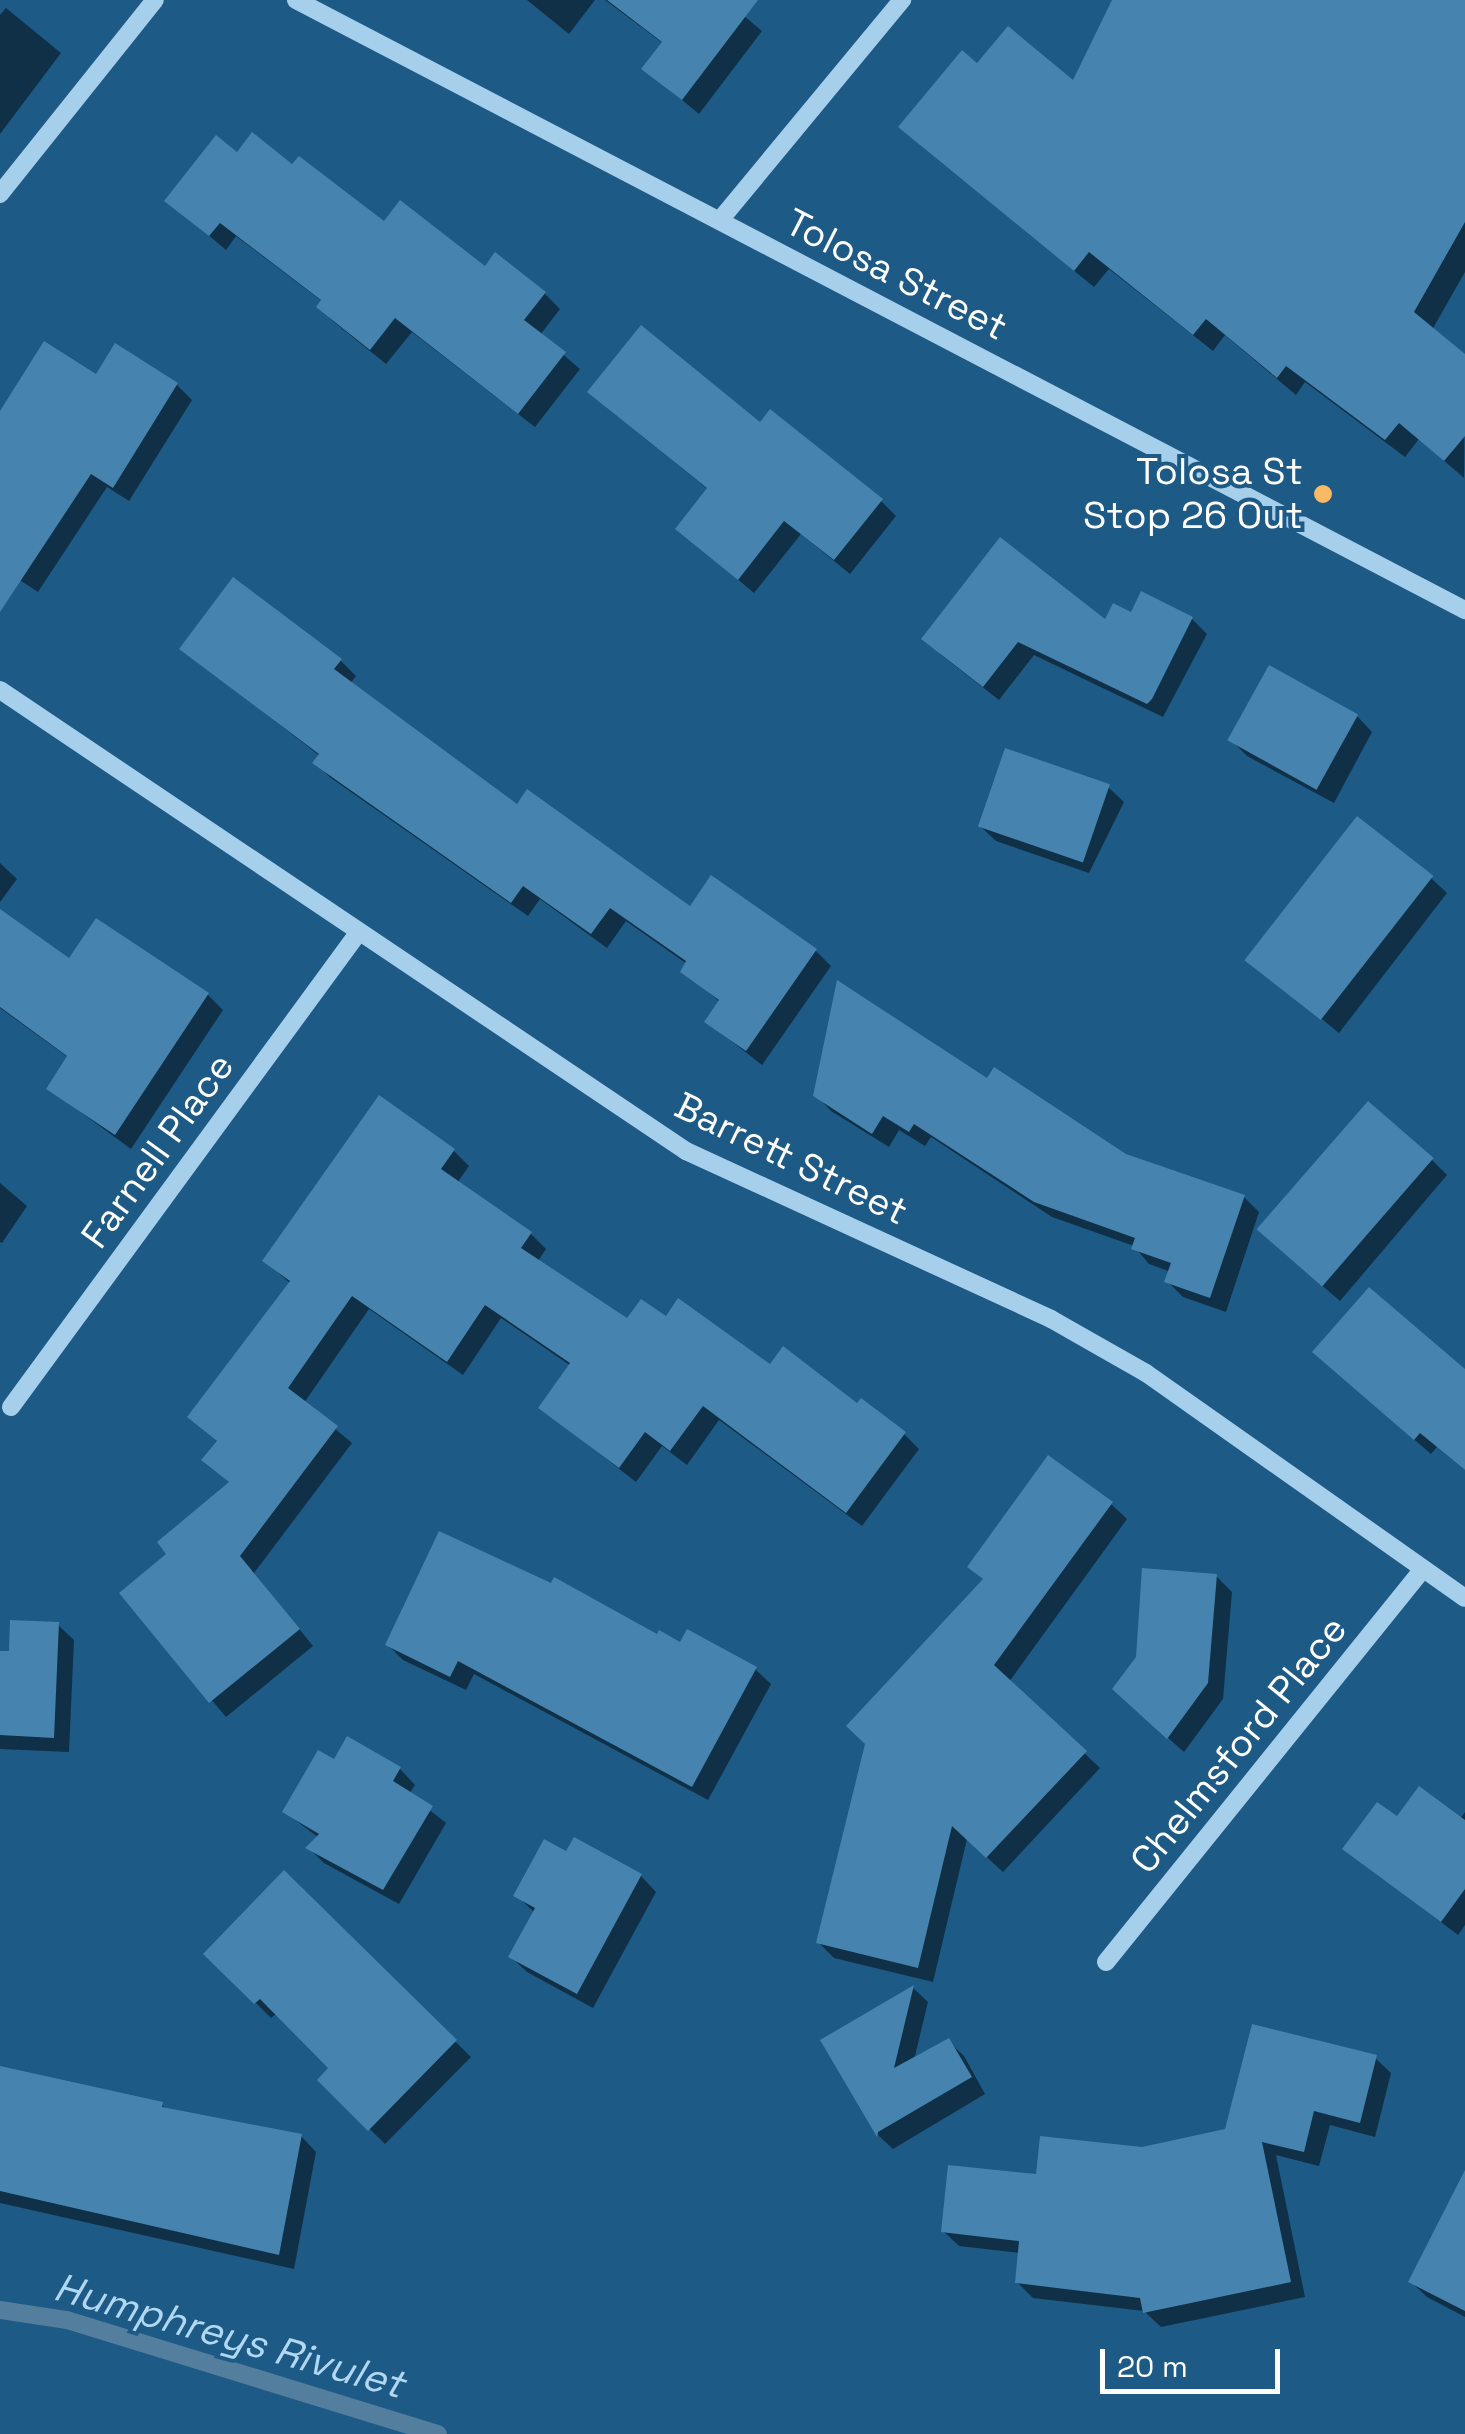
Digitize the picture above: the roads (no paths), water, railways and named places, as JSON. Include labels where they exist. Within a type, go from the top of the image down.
[{"type":"street","points":[[0,194],[155,0]]},
{"type":"street","name":"Tolosa Street","points":[[296,0],[1465,610]]},
{"type":"street","points":[[720,220],[902,0]]},
{"type":"street","name":"Barrett Street","points":[[0,690],[358,934],[686,1150],[1050,1319],[1146,1374],[1465,1598]]},
{"type":"street","name":"Farnell Place","points":[[11,1407],[358,934]]},
{"type":"street","name":"Chelmsford Place","points":[[1106,1962],[1423,1569]]},
{"type":"waterway","name":"Humphreys Rivulet","points":[[0,2310],[67,2320],[438,2434]]},
{"type":"place","name":"Tolosa St Stop 26 Out","points":[[1323,494]]}]
